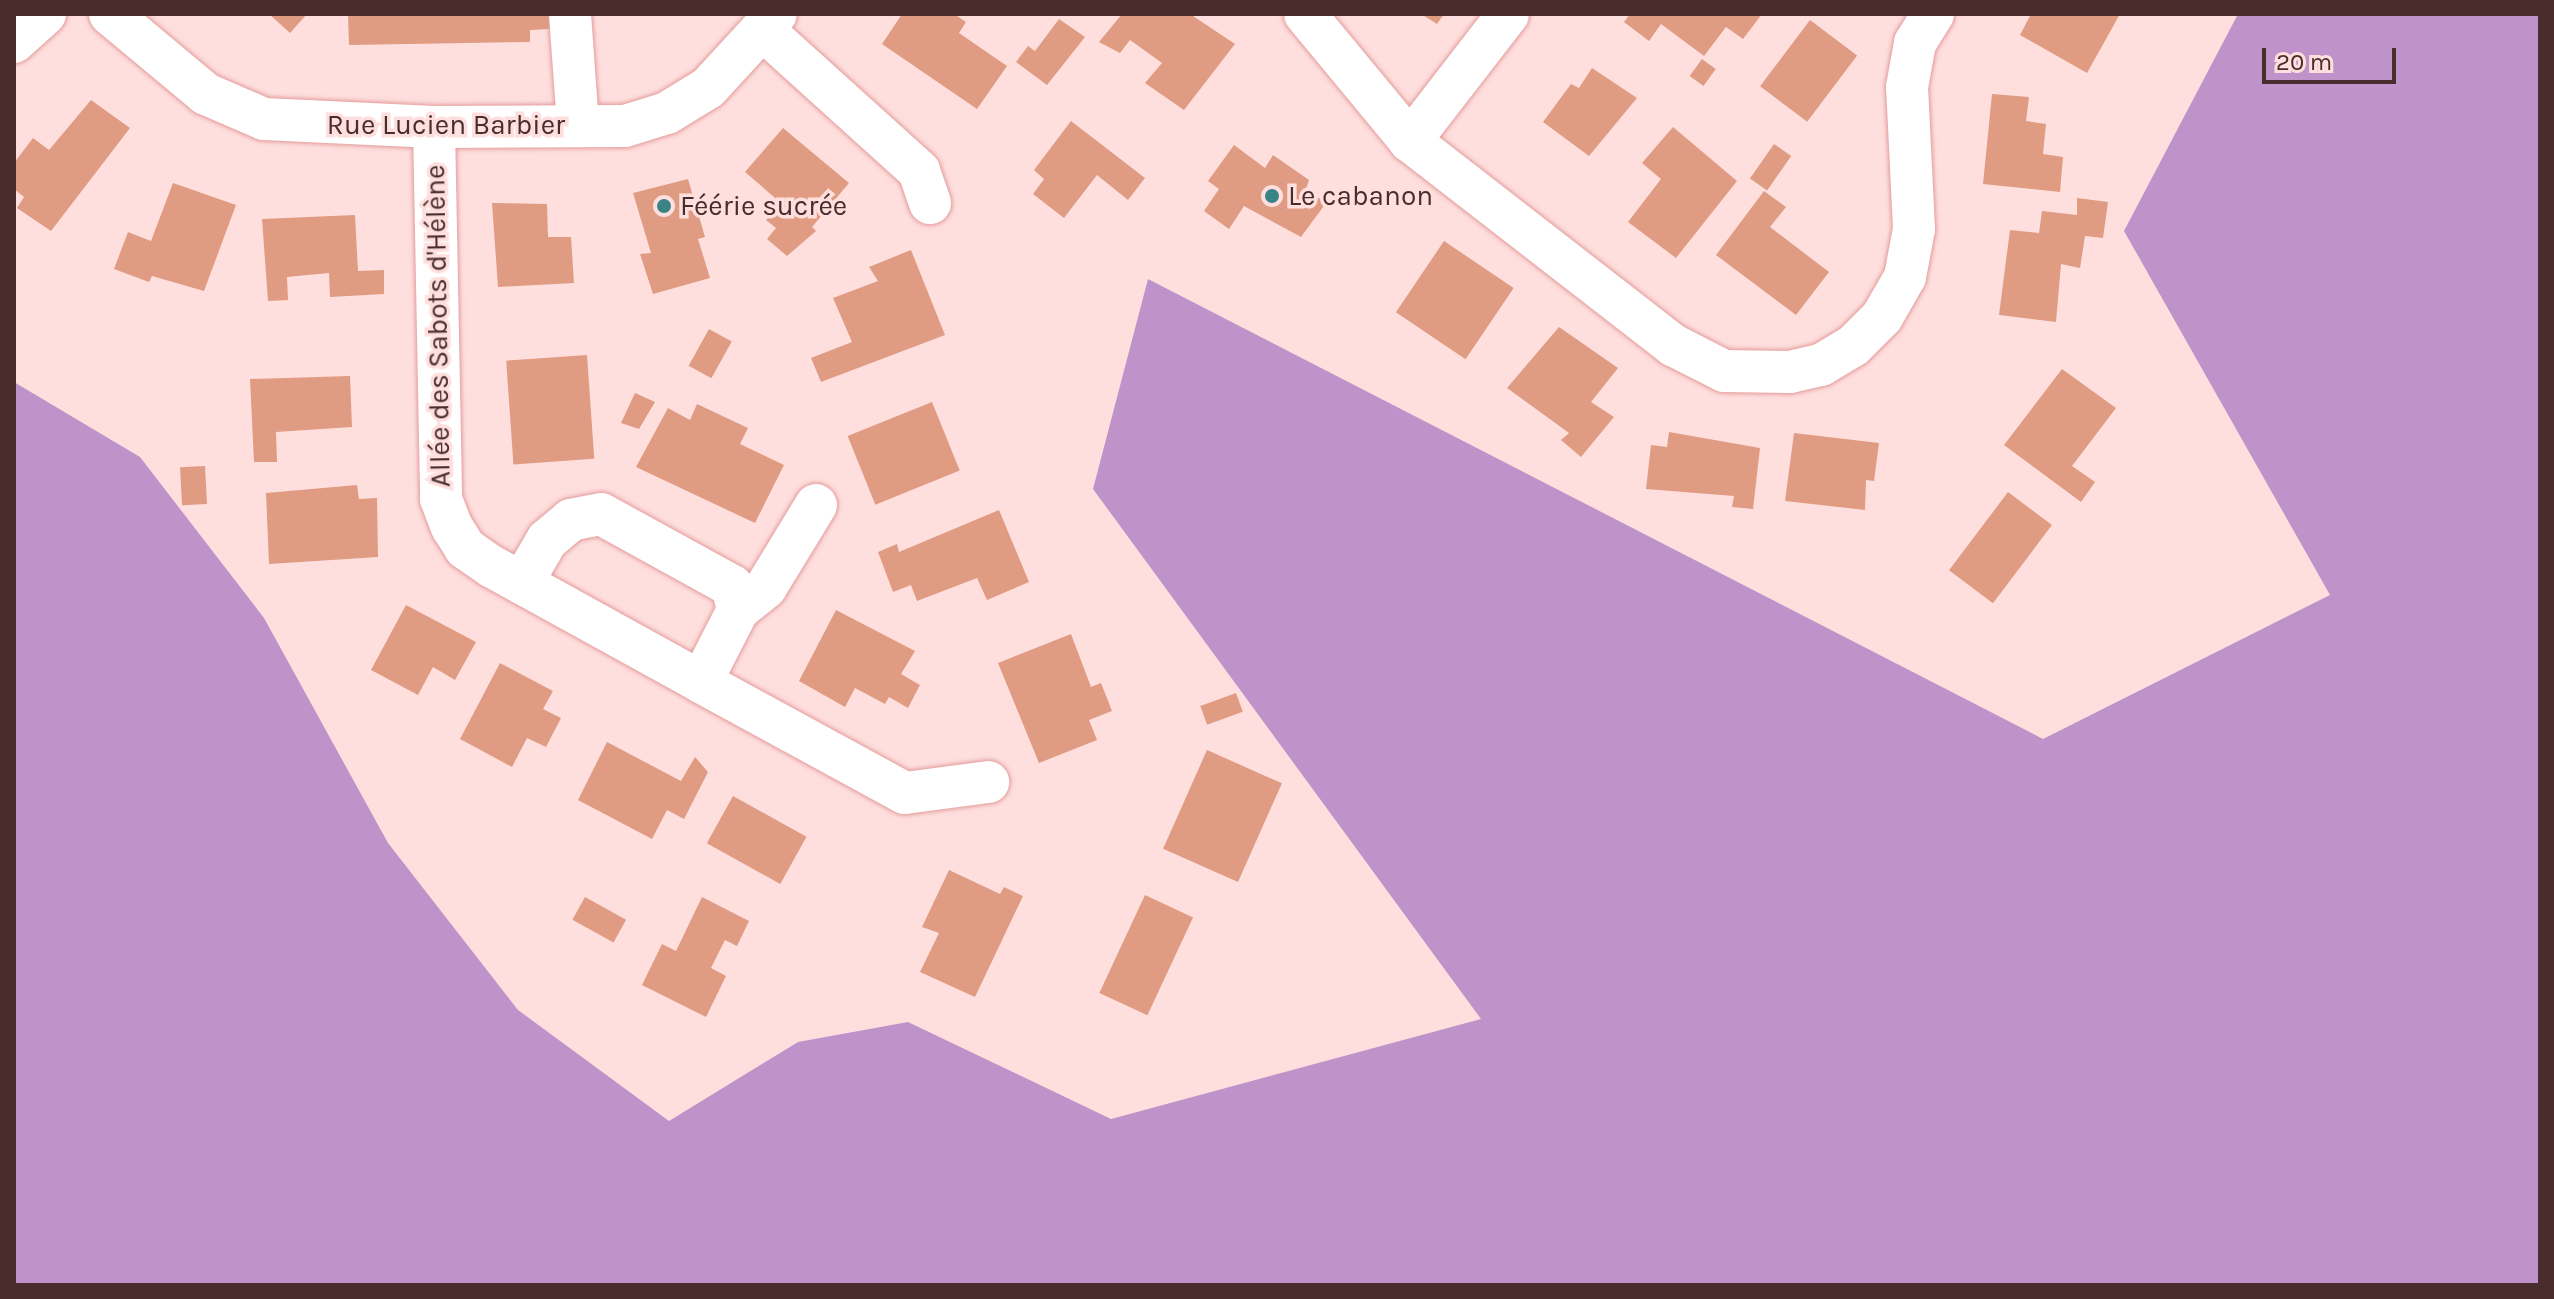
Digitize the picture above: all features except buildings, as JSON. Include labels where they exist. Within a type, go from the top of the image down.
[{"type":"street","points":[[14,42],[45,14]]},
{"type":"street","name":"Rue Lucien Barbier","points":[[110,14],[206,94],[264,119],[434,127],[625,126],[667,113],[708,88],[769,21]]},
{"type":"street","points":[[570,14],[578,126]]},
{"type":"street","points":[[1305,14],[1410,141],[1673,345],[1724,371],[1790,372],[1821,365],[1853,346],[1882,317],[1905,277],[1914,229],[1907,87],[1915,43],[1933,14]]},
{"type":"street","points":[[1410,141],[1508,14]]},
{"type":"street","points":[[769,21],[919,171],[930,203]]},
{"type":"street","name":"Allée des Sabots d'Hélène","points":[[434,127],[441,499],[465,548],[522,583],[905,793],[988,782]]},
{"type":"street","points":[[701,682],[738,610],[766,587],[816,505]]},
{"type":"street","points":[[522,583],[547,540],[571,520],[601,514],[732,586],[738,610]]},
{"type":"shaded area","points":[[2238,14],[2540,14],[2540,1285],[14,1285],[14,382],[140,457],[264,618],[388,843],[518,1010],[669,1121],[798,1042],[908,1022],[1111,1119],[1481,1019],[1093,489],[1148,279],[2043,739],[2330,595],[2124,231]]},
{"type":"place","name":"Le cabanon","points":[[1272,196]]},
{"type":"place","name":"Féérie sucrée","points":[[664,206]]}]
